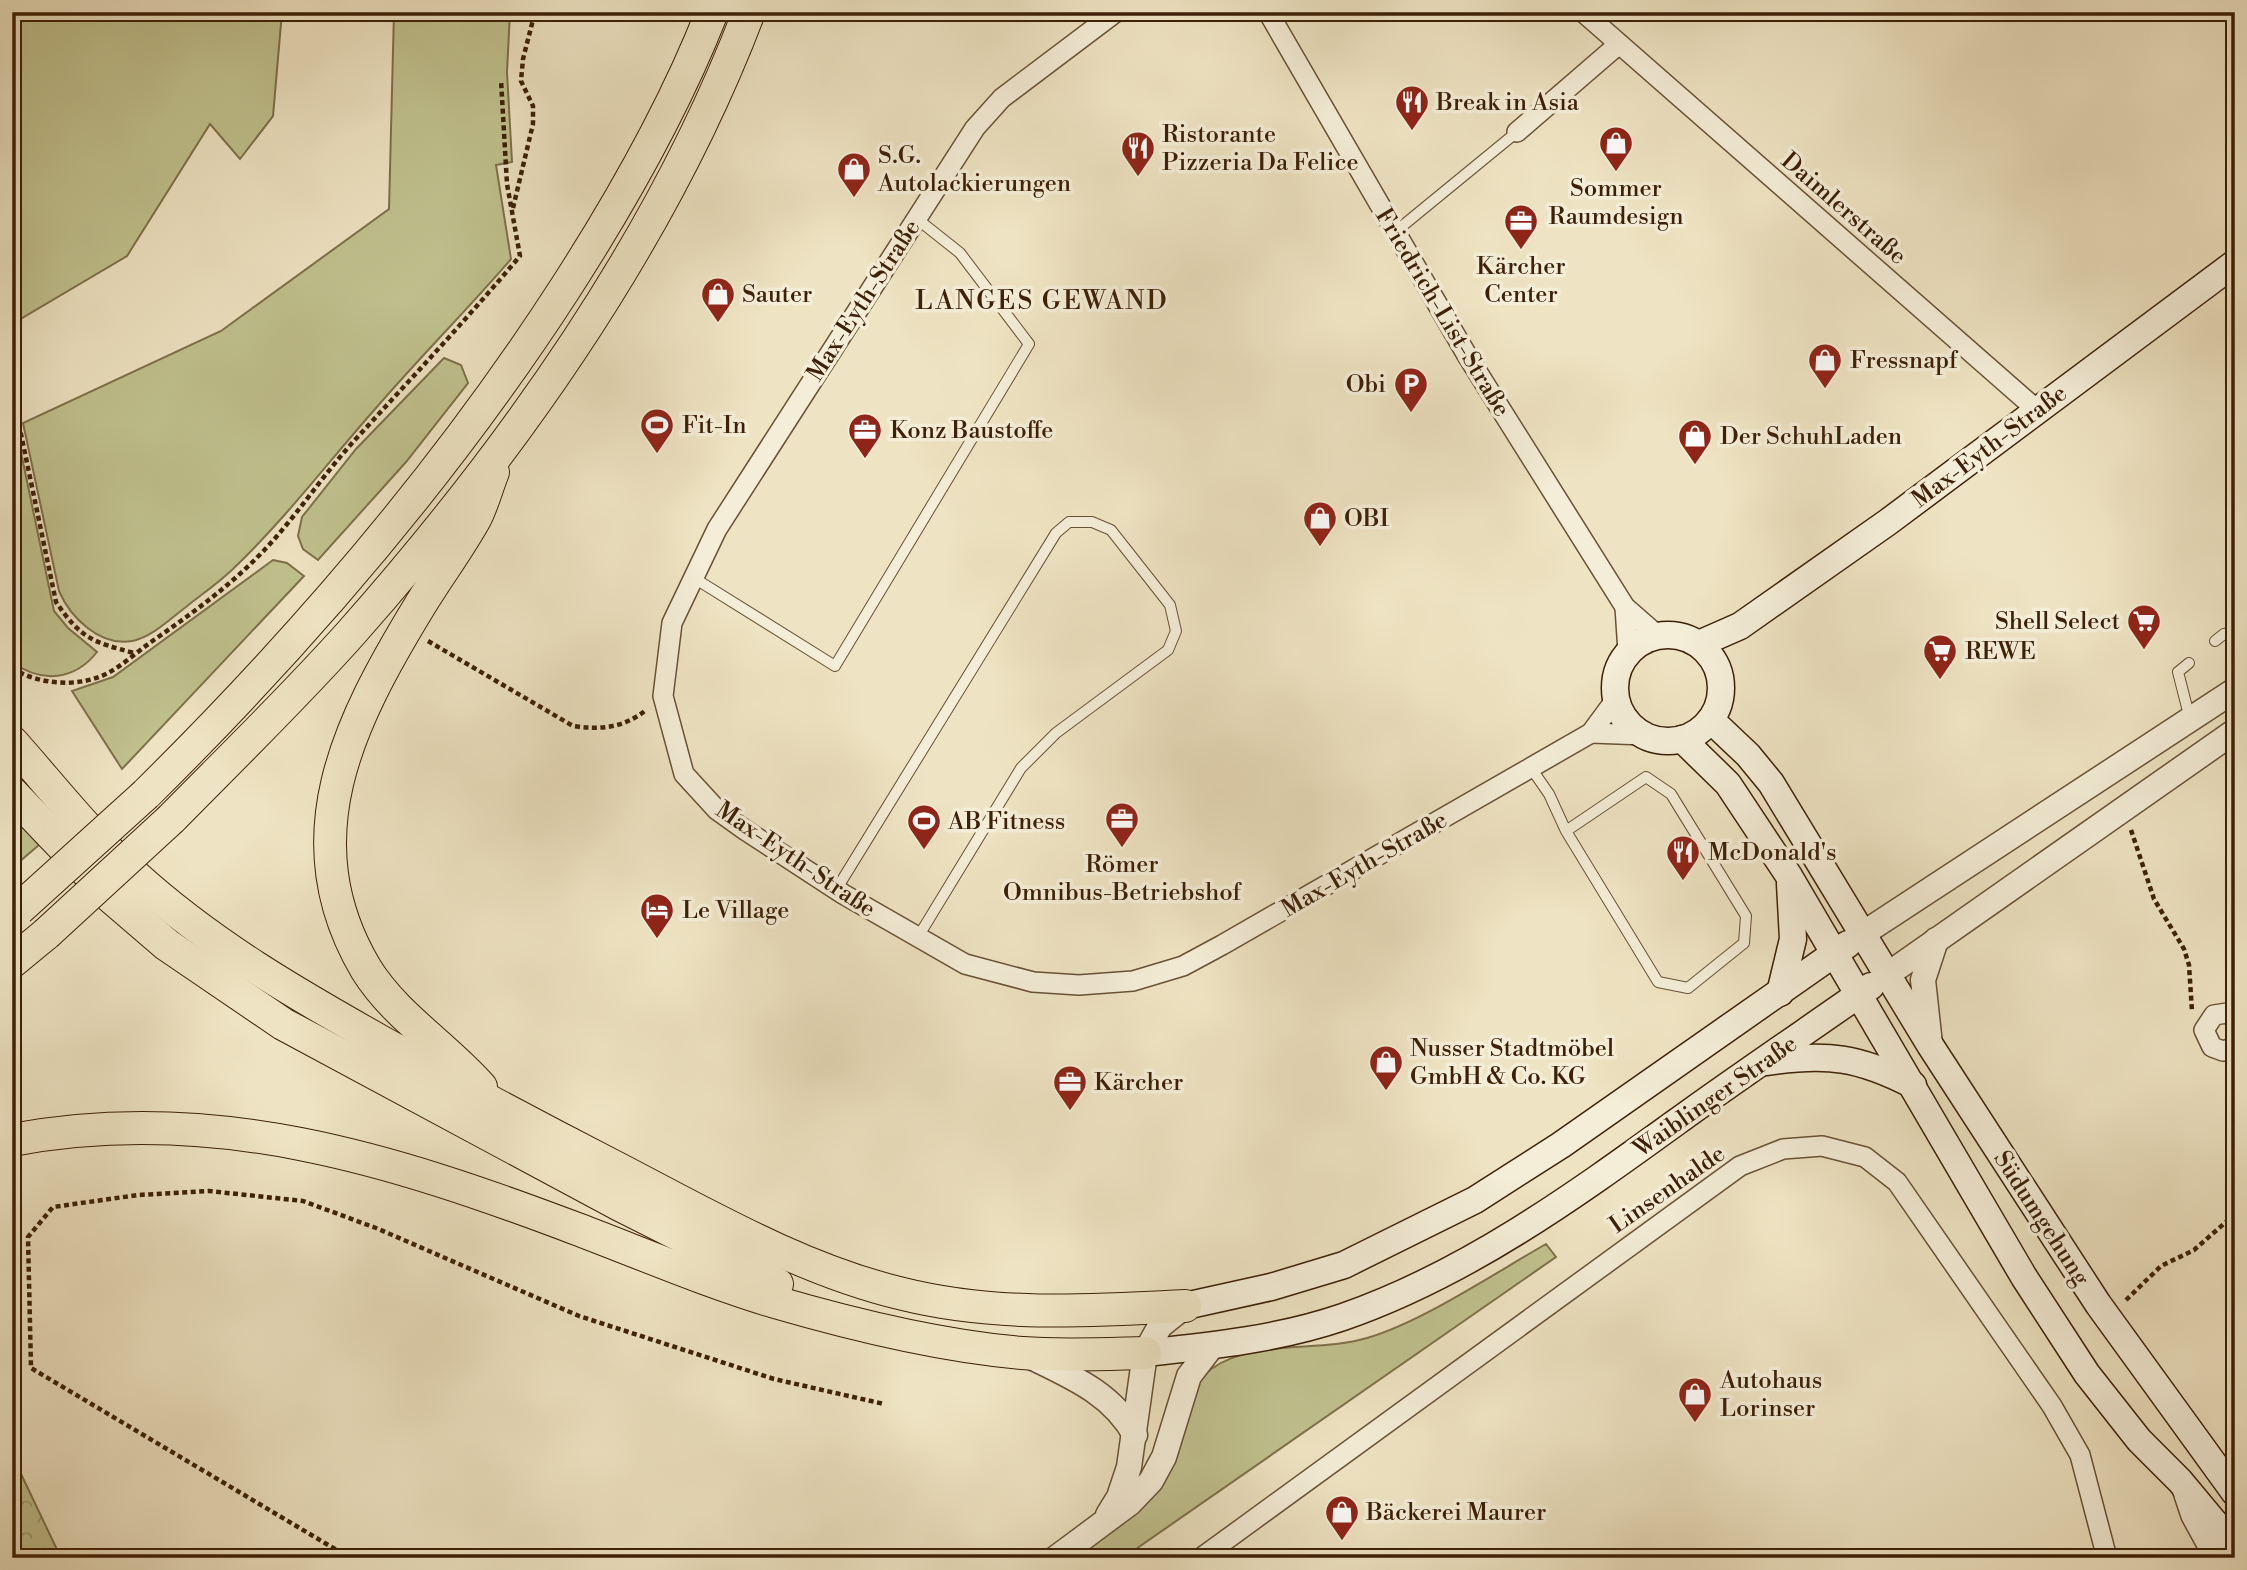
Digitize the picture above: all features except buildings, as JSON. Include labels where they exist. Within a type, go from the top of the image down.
[{"type":"highway","points":[[14,911],[146,794],[238,703],[323,610],[471,425],[541,325],[615,207],[675,94],[712,12]]},
{"type":"highway","points":[[12,962],[171,820],[351,633],[503,445],[575,342],[669,189],[708,111],[750,12]]},
{"type":"highway","points":[[498,1107],[458,1061],[390,1001],[367,970],[338,903],[330,838],[333,798],[361,708],[419,606],[477,515],[503,445]]},
{"type":"highway","points":[[12,742],[73,813],[134,876],[206,934],[282,986],[498,1107],[786,1252],[841,1275],[901,1294],[1010,1311],[1185,1306]]},
{"type":"highway","points":[[12,793],[120,905],[167,945],[283,1024],[618,1205],[845,1320]]},
{"type":"highway","points":[[12,1140],[109,1127],[243,1132],[316,1146],[484,1195],[702,1277],[775,1302],[845,1320],[946,1343],[1022,1353],[1145,1353]]},
{"type":"main road","name":"Max-Eyth-Straße","points":[[1699,644],[1740,626],[1888,522],[2235,263]]},
{"type":"main road","points":[[1616,699],[1629,724],[1645,735],[1664,742],[1682,739],[1698,732],[1711,720],[1719,703],[1721,685],[1740,626]]},
{"type":"main road","points":[[1628,653],[1642,641],[1657,635],[1674,635],[1699,644],[1717,665],[1721,685]]},
{"type":"main road","name":"Friedrich-List-Straße","points":[[1616,699],[1615,680],[1628,653]]},
{"type":"main road","points":[[1711,720],[1748,755],[1771,783],[1864,933]]},
{"type":"main road","points":[[1682,739],[1728,784],[1789,876],[1835,953]]},
{"type":"main road","points":[[1780,993],[1793,939],[1789,876]]},
{"type":"main road","name":"Waiblinger Straße","points":[[1185,1306],[1271,1287],[1344,1265],[1475,1200],[1561,1145],[1864,933]]},
{"type":"main road","name":"Südumgehung","points":[[1864,933],[1930,1045],[2107,1318],[2235,1493]]},
{"type":"main road","name":"Südumgehung","points":[[1835,953],[2024,1277],[2087,1374],[2139,1440],[2180,1481],[2235,1547]]},
{"type":"main road","name":"Waiblinger Straße","points":[[1145,1353],[1273,1336],[1342,1317],[1404,1293],[1454,1268],[1532,1223],[1887,975]]},
{"type":"main road","points":[[1758,1063],[1804,1057],[1849,1058],[1913,1084]]},
{"type":"street","name":"Max-Eyth-Straße","points":[[1116,12],[1002,98],[975,128],[718,529],[672,623],[663,696],[684,774],[717,810],[836,890],[965,964],[1033,982],[1079,985],[1133,981],[1183,966],[1223,945],[1591,733],[1616,699]]},
{"type":"street","name":"Friedrich-List-Straße","points":[[1268,12],[1468,357],[1625,607],[1657,635]]},
{"type":"street","name":"Daimlerstraße","points":[[1583,12],[2037,410]]},
{"type":"street","points":[[1517,132],[1619,44]]},
{"type":"street","name":"Friedrich-List-Straße","points":[[1625,607],[1628,653]]},
{"type":"street","name":"Waiblinger Straße","points":[[1864,933],[2235,690]]},
{"type":"street","name":"Waiblinger Straße","points":[[1887,975],[2235,731]]},
{"type":"street","points":[[1591,733],[1645,735]]},
{"type":"street","points":[[1930,1045],[1923,981],[1936,939]]},
{"type":"street","points":[[2235,1017],[2227,1013],[2214,1015],[2204,1030],[2211,1047],[2223,1051],[2235,1047]]},
{"type":"street","name":"Linsenhalde","points":[[1201,1558],[1740,1166],[1783,1149],[1822,1146],[1865,1157],[1897,1182],[2020,1357],[2080,1455],[2107,1558]]},
{"type":"street","points":[[1107,1517],[1119,1497],[1135,1435],[1145,1353],[1160,1326],[1185,1306]]},
{"type":"street","points":[[1056,1558],[1107,1517],[1130,1503],[1151,1481],[1164,1457],[1189,1376],[1212,1346]]},
{"type":"street","points":[[1022,1353],[1089,1385],[1126,1419],[1135,1435]]},
{"type":"street","name":"Südumgehung","points":[[2180,1481],[2191,1516],[2214,1558]]},
{"type":"lane","points":[[1395,232],[1517,132]]},
{"type":"lane","points":[[694,578],[835,666],[1029,344],[960,253],[915,218]]},
{"type":"lane","points":[[836,890],[1056,533],[1069,522],[1092,522],[1111,530],[1170,605],[1176,631],[1168,650],[1056,733],[1021,768],[918,937]]},
{"type":"lane","points":[[2216,641],[2224,634],[2235,632]]},
{"type":"lane","points":[[2189,663],[2178,672],[2190,719]]},
{"type":"lane","points":[[1531,768],[1549,794],[1566,831],[1658,982],[1688,988],[1744,943],[1746,916],[1671,794],[1646,777],[1566,831]]},
{"type":"path","points":[[512,212],[533,124],[533,106],[521,80],[523,59],[535,12]]},
{"type":"path","points":[[12,667],[26,676],[50,682],[80,682],[108,674],[203,606],[235,580],[276,537],[351,444],[449,340],[520,256],[507,184],[501,80]]},
{"type":"path","points":[[12,391],[56,602],[76,629],[102,647],[135,653]]},
{"type":"path","points":[[425,639],[573,726],[596,729],[615,727],[636,718],[663,696]]},
{"type":"path","points":[[2130,828],[2154,899],[2184,949],[2189,965],[2192,1021],[2204,1030]]},
{"type":"path","points":[[350,1558],[31,1368],[28,1237],[53,1207],[138,1195],[209,1191],[303,1201],[376,1228],[579,1317],[774,1379],[884,1404]]},
{"type":"path","points":[[2107,1318],[2161,1266],[2194,1250],[2235,1214]]},
{"type":"green space","points":[[12,12],[282,12],[273,116],[240,159],[210,124],[127,256],[12,324]]},
{"type":"green space","points":[[394,12],[510,12],[507,72],[512,162],[496,165],[511,259],[393,389],[272,529],[229,572],[147,636],[120,642],[98,635],[78,620],[59,591],[23,423],[221,331],[389,209]]},
{"type":"green space","points":[[444,358],[461,365],[468,383],[406,462],[318,560],[303,549],[298,536],[302,517],[356,449]]},
{"type":"green space","points":[[12,409],[54,611],[68,628],[97,652],[79,668],[57,676],[35,674],[12,662]]},
{"type":"green space","points":[[273,560],[287,563],[304,576],[122,769],[72,691],[113,677]]},
{"type":"green space","points":[[12,814],[39,845],[12,868]]},
{"type":"green space","points":[[1546,1244],[1556,1257],[1123,1558],[1075,1558],[1147,1500],[1158,1479],[1183,1409],[1200,1379],[1211,1369],[1247,1353],[1348,1342],[1388,1331],[1434,1309]]},
{"type":"green space","points":[[12,1455],[61,1558],[12,1558]]},
{"type":"place","name":"Break in Asia","points":[[1412,132]]},
{"type":"place","name":"Sommer Raumdesign","points":[[1616,173]]},
{"type":"place","name":"Ristorante Pizzeria Da Felice","points":[[1138,178]]},
{"type":"place","name":"S.G. Autolackierungen","points":[[854,199]]},
{"type":"place","name":"Kärcher Center","points":[[1521,251]]},
{"type":"place","name":"Sauter","points":[[718,324]]},
{"type":"place","name":"Fressnapf","points":[[1825,390]]},
{"type":"place","name":"Obi","points":[[1411,414]]},
{"type":"place","name":"Fit-In","points":[[657,455]]},
{"type":"place","name":"Konz Baustoffe","points":[[865,460]]},
{"type":"place","name":"Der SchuhLaden","points":[[1695,466]]},
{"type":"place","name":"OBI","points":[[1320,548]]},
{"type":"place","name":"Shell Select","points":[[2144,651]]},
{"type":"place","name":"REWE","points":[[1940,681]]},
{"type":"place","name":"Römer Omnibus-Betriebshof","points":[[1122,849]]},
{"type":"place","name":"AB Fitness","points":[[924,851]]},
{"type":"place","name":"McDonald's","points":[[1683,882]]},
{"type":"place","name":"Le Village","points":[[657,940]]},
{"type":"place","name":"Nusser Stadtmöbel GmbH & Co. KG","points":[[1386,1092]]},
{"type":"place","name":"Kärcher","points":[[1070,1112]]},
{"type":"place","name":"Autohaus Lorinser","points":[[1695,1424]]},
{"type":"place","name":"Bäckerei Maurer","points":[[1342,1542]]},
{"type":"district","name":"LANGES GEWAND","points":[[1042,300]]}]
